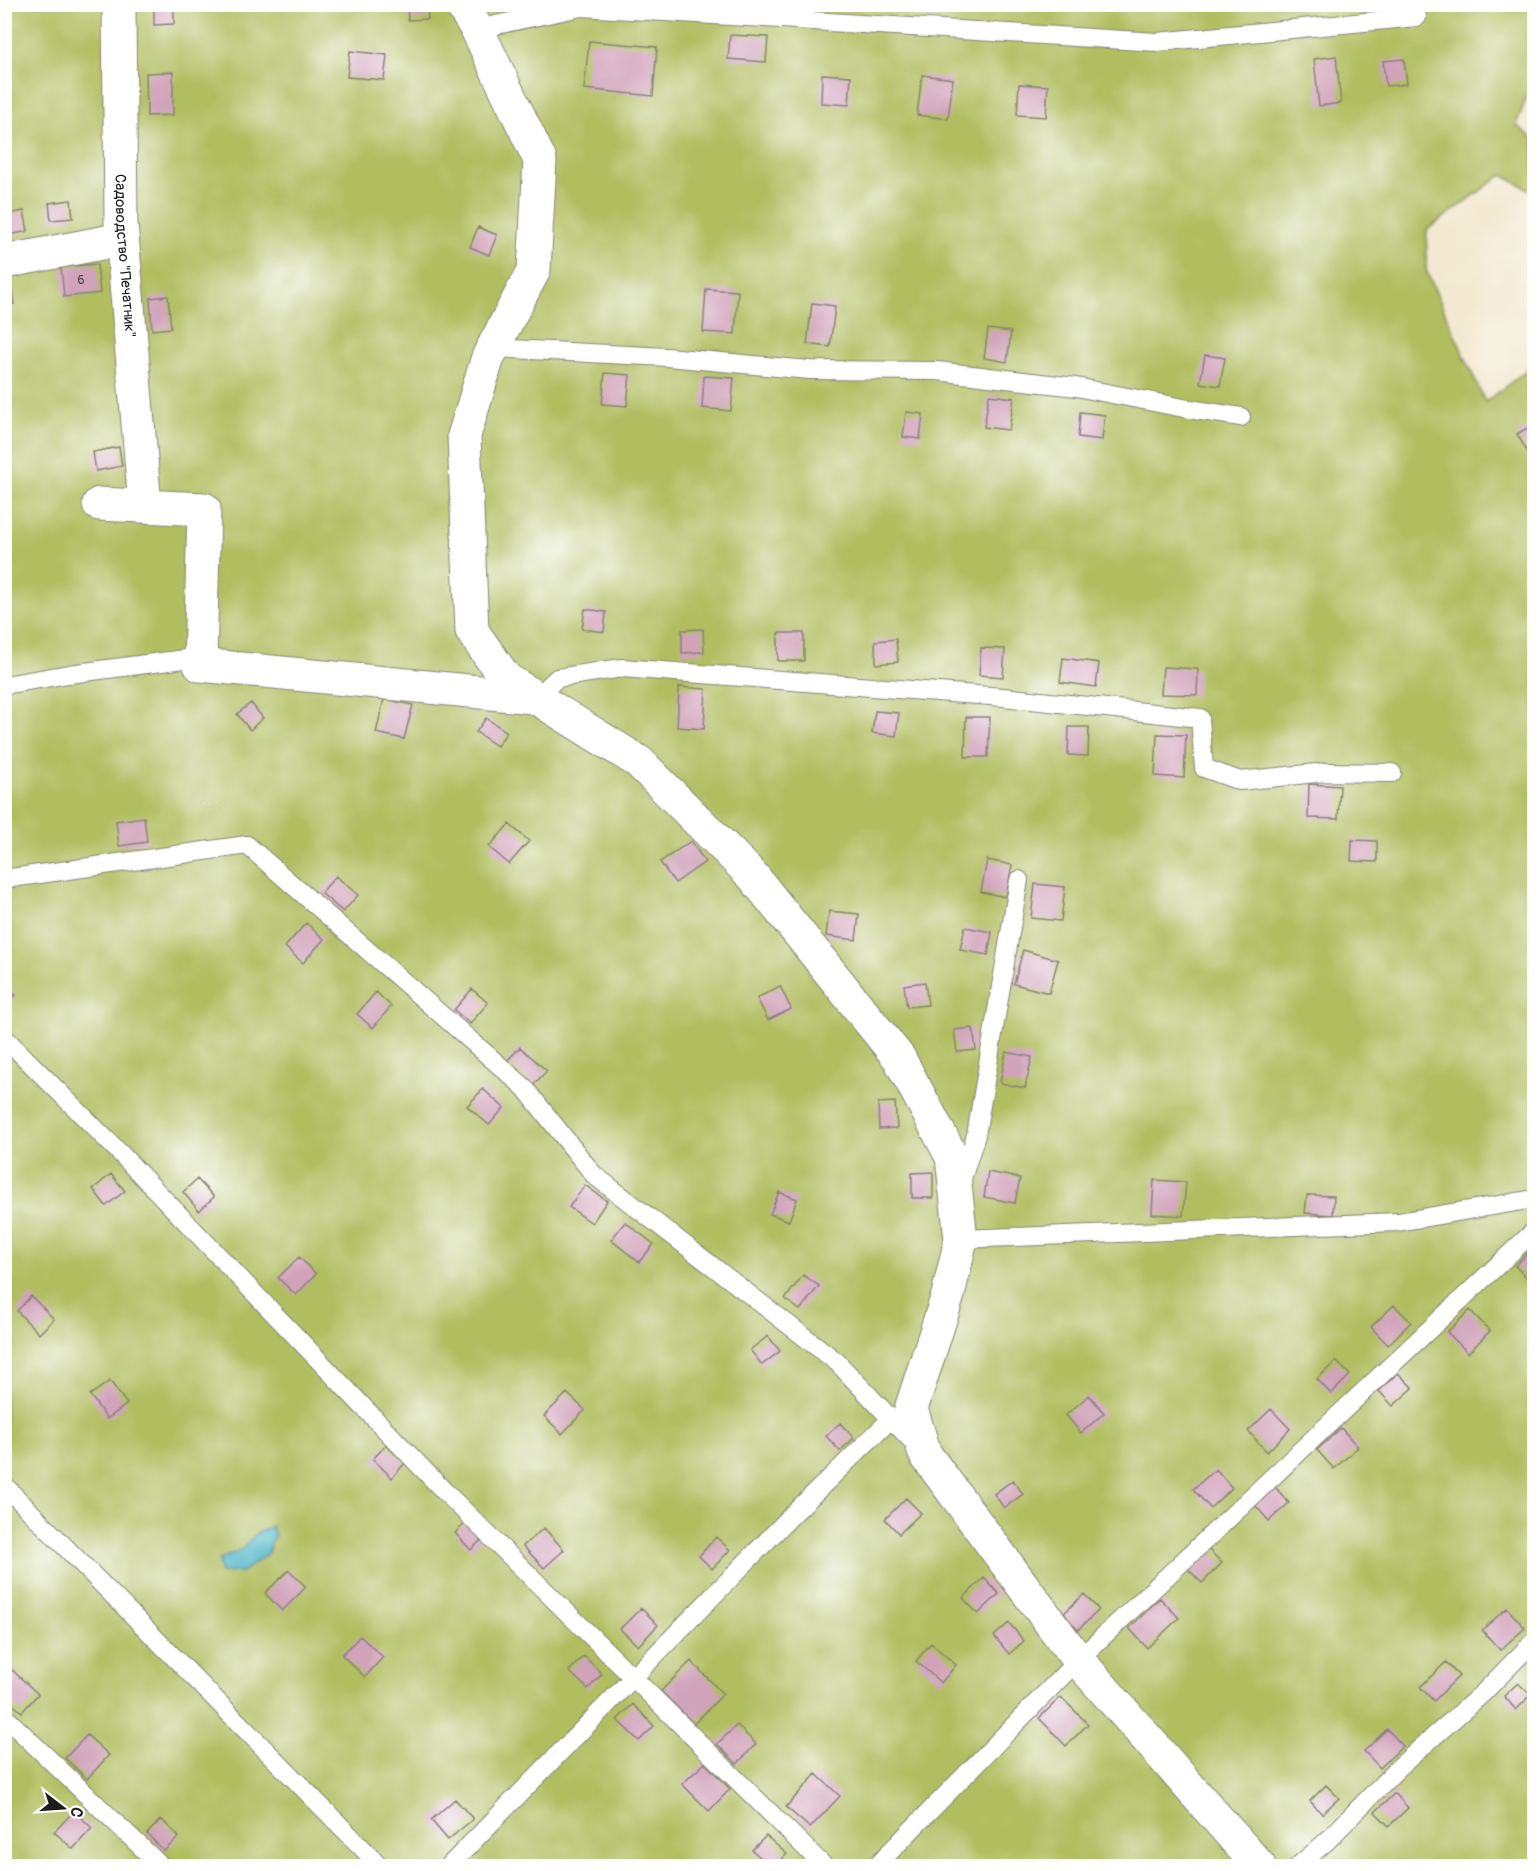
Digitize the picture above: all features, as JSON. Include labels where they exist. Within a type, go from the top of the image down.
[{"type":"street","name":"Садоводство \"Печатник\"","points":[[119,4],[122,239],[145,506]]},
{"type":"street","points":[[469,17],[540,160],[534,270],[488,357],[464,436],[472,632],[506,679],[639,762],[752,874],[899,1058],[952,1157],[961,1239],[948,1295],[911,1409],[925,1454],[1078,1660],[1259,1866]]},
{"type":"street","points":[[4,262],[122,239]]},
{"type":"street","points":[[99,504],[204,509],[200,665],[536,698]]},
{"type":"lane","points":[[469,17],[580,7],[1157,42],[1417,17]]},
{"type":"lane","points":[[493,348],[667,357],[809,370],[937,371],[1076,387],[1241,417]]},
{"type":"lane","points":[[4,685],[200,657]]},
{"type":"lane","points":[[536,698],[557,678],[622,668],[1003,697],[1200,718],[1204,768],[1240,780],[1326,772],[1392,773]]},
{"type":"lane","points":[[4,879],[247,845],[524,1087],[594,1175],[837,1362],[925,1454]]},
{"type":"lane","points":[[957,1196],[976,1135],[1019,880]]},
{"type":"lane","points":[[4,1036],[119,1152],[445,1492],[824,1866]]},
{"type":"lane","points":[[961,1239],[1398,1222],[1534,1199]]},
{"type":"lane","points":[[876,1866],[1078,1660],[1534,1231]]},
{"type":"lane","points":[[449,1866],[795,1512],[891,1419]]},
{"type":"lane","points":[[8,1497],[380,1866]]},
{"type":"lane","points":[[1298,1866],[1327,1841],[1397,1769],[1483,1693],[1534,1641]]},
{"type":"lane","points":[[4,1716],[161,1866]]},
{"type":"green space","points":[[5,5],[1534,5],[1534,78],[1516,125],[1534,139],[1534,192],[1502,175],[1427,230],[1426,270],[1485,402],[1530,368],[1534,374],[1534,1866],[5,1866]]},
{"type":"water","points":[[272,1526],[275,1536],[267,1554],[242,1572],[220,1573],[219,1560],[242,1549],[255,1534]]},
{"type":"building","points":[[154,4],[174,4],[174,24],[154,25]]},
{"type":"building","points":[[407,4],[427,4],[428,19],[408,20]]},
{"type":"building","points":[[730,35],[768,37],[766,62],[728,59]]},
{"type":"building","points":[[589,41],[657,47],[653,96],[584,89]]},
{"type":"building","points":[[350,51],[387,55],[384,80],[347,77]]},
{"type":"building","points":[[1336,56],[1341,103],[1319,106],[1314,59]]},
{"type":"building","points":[[1404,59],[1407,84],[1386,86],[1383,61]]},
{"type":"building","points":[[173,72],[173,115],[147,116],[146,73]]},
{"type":"building","points":[[822,74],[851,76],[849,105],[821,103]]},
{"type":"building","points":[[922,75],[953,79],[948,119],[917,115]]},
{"type":"building","points":[[1019,84],[1048,86],[1046,117],[1017,115]]},
{"type":"building","points":[[71,200],[73,218],[51,220],[49,203]]},
{"type":"building","points":[[24,211],[28,231],[4,236],[4,215]]},
{"type":"building","points":[[478,227],[497,235],[489,255],[470,247]]},
{"type":"building","points":[[97,264],[100,293],[64,297],[61,267]]},
{"type":"building","points":[[11,282],[14,304],[4,305],[4,283]]},
{"type":"building","points":[[706,289],[738,291],[735,334],[703,332]]},
{"type":"building","points":[[168,296],[171,328],[152,330],[150,298]]},
{"type":"building","points":[[812,303],[835,306],[830,347],[807,344]]},
{"type":"building","points":[[988,329],[1011,332],[1007,362],[984,358]]},
{"type":"building","points":[[1205,355],[1225,358],[1220,386],[1200,383]]},
{"type":"building","points":[[605,373],[630,375],[627,406],[602,404]]},
{"type":"building","points":[[704,376],[734,378],[731,411],[702,408]]},
{"type":"building","points":[[989,395],[1014,398],[1009,430],[984,427]]},
{"type":"building","points":[[906,412],[923,414],[920,439],[903,437]]},
{"type":"building","points":[[1080,412],[1105,415],[1102,440],[1078,437]]},
{"type":"building","points":[[1534,424],[1534,463],[1517,434]]},
{"type":"building","points":[[119,447],[122,466],[96,471],[93,452]]},
{"type":"building","points":[[585,609],[606,612],[604,632],[582,629]]},
{"type":"building","points":[[703,629],[704,652],[682,653],[682,630]]},
{"type":"building","points":[[778,633],[804,633],[804,661],[778,661]]},
{"type":"building","points":[[896,639],[898,662],[876,664],[875,641]]},
{"type":"building","points":[[981,648],[1005,649],[1003,677],[979,675]]},
{"type":"building","points":[[1063,658],[1099,663],[1096,687],[1060,682]]},
{"type":"building","points":[[1163,667],[1198,669],[1197,695],[1161,694]]},
{"type":"building","points":[[679,687],[706,689],[704,729],[677,727]]},
{"type":"building","points":[[384,699],[413,705],[404,739],[376,733]]},
{"type":"building","points":[[251,703],[263,718],[250,730],[237,714]]},
{"type":"building","points":[[875,711],[899,713],[896,736],[872,733]]},
{"type":"building","points":[[966,717],[990,717],[988,757],[965,757]]},
{"type":"building","points":[[486,718],[507,732],[497,746],[476,732]]},
{"type":"building","points":[[1069,727],[1089,727],[1088,756],[1068,755]]},
{"type":"building","points":[[1157,734],[1186,735],[1184,778],[1155,776]]},
{"type":"building","points":[[1309,784],[1340,786],[1338,819],[1308,818]]},
{"type":"building","points":[[144,817],[147,842],[119,846],[116,821]]},
{"type":"building","points":[[509,824],[529,841],[509,864],[489,847]]},
{"type":"building","points":[[1352,840],[1377,841],[1377,862],[1351,861]]},
{"type":"building","points":[[691,841],[705,862],[675,883],[660,862]]},
{"type":"building","points":[[987,860],[1012,865],[1006,897],[981,892]]},
{"type":"building","points":[[336,876],[358,895],[343,912],[321,893]]},
{"type":"building","points":[[1035,884],[1065,887],[1061,921],[1031,918]]},
{"type":"building","points":[[829,911],[859,914],[856,940],[826,936]]},
{"type":"building","points":[[306,923],[324,939],[303,963],[285,947]]},
{"type":"building","points":[[965,927],[992,932],[988,955],[960,950]]},
{"type":"building","points":[[1023,950],[1058,960],[1049,993],[1014,984]]},
{"type":"building","points":[[925,982],[928,1005],[907,1007],[904,985]]},
{"type":"building","points":[[4,985],[16,995],[4,1008]]},
{"type":"building","points":[[780,986],[791,1009],[768,1020],[757,998]]},
{"type":"building","points":[[472,989],[488,1003],[470,1024],[454,1010]]},
{"type":"building","points":[[376,992],[391,1006],[373,1028],[357,1014]]},
{"type":"building","points":[[973,1028],[976,1050],[957,1052],[954,1030]]},
{"type":"building","points":[[520,1047],[547,1071],[533,1085],[507,1061]]},
{"type":"building","points":[[1006,1052],[1032,1057],[1025,1088],[1000,1083]]},
{"type":"building","points":[[483,1089],[504,1108],[489,1125],[467,1106]]},
{"type":"building","points":[[895,1102],[897,1128],[879,1129],[878,1103]]},
{"type":"building","points":[[933,1172],[933,1198],[912,1198],[912,1173]]},
{"type":"building","points":[[988,1172],[1020,1178],[1015,1203],[984,1197]]},
{"type":"building","points":[[111,1174],[125,1191],[106,1206],[93,1189]]},
{"type":"building","points":[[197,1179],[214,1197],[199,1211],[183,1192]]},
{"type":"building","points":[[1154,1180],[1186,1182],[1183,1216],[1152,1214]]},
{"type":"building","points":[[585,1185],[607,1201],[592,1223],[569,1207]]},
{"type":"building","points":[[779,1192],[797,1199],[789,1221],[770,1214]]},
{"type":"building","points":[[1307,1195],[1334,1196],[1333,1215],[1305,1213]]},
{"type":"building","points":[[625,1222],[654,1244],[639,1262],[611,1240]]},
{"type":"building","points":[[1534,1246],[1534,1274],[1529,1280],[1515,1266]]},
{"type":"building","points":[[299,1257],[316,1274],[296,1295],[278,1278]]},
{"type":"building","points":[[803,1275],[819,1286],[800,1310],[785,1299]]},
{"type":"building","points":[[31,1296],[54,1319],[39,1334],[17,1311]]},
{"type":"building","points":[[1394,1305],[1411,1322],[1388,1345],[1371,1327]]},
{"type":"building","points":[[1470,1310],[1490,1331],[1468,1353],[1447,1332]]},
{"type":"building","points":[[768,1336],[780,1351],[762,1365],[750,1350]]},
{"type":"building","points":[[1336,1361],[1350,1375],[1331,1394],[1317,1379]]},
{"type":"building","points":[[1398,1373],[1413,1388],[1393,1406],[1379,1391]]},
{"type":"building","points":[[110,1381],[127,1404],[107,1419],[90,1395]]},
{"type":"building","points":[[567,1393],[585,1410],[562,1434],[544,1416]]},
{"type":"building","points":[[1089,1395],[1104,1413],[1081,1433],[1066,1415]]},
{"type":"building","points":[[1271,1409],[1290,1429],[1267,1452],[1248,1431]]},
{"type":"building","points":[[840,1423],[854,1438],[840,1451],[826,1436]]},
{"type":"building","points":[[1341,1428],[1358,1447],[1334,1469],[1317,1450]]},
{"type":"building","points":[[386,1445],[405,1463],[392,1478],[373,1459]]},
{"type":"building","points":[[1216,1469],[1232,1488],[1210,1508],[1193,1489]]},
{"type":"building","points":[[1013,1480],[1023,1494],[1004,1508],[994,1494]]},
{"type":"building","points":[[1275,1487],[1289,1503],[1269,1521],[1254,1504]]},
{"type":"building","points":[[906,1498],[921,1513],[899,1534],[885,1519]]},
{"type":"building","points":[[466,1522],[482,1539],[471,1550],[455,1533]]},
{"type":"building","points":[[544,1528],[564,1550],[544,1568],[523,1546]]},
{"type":"building","points":[[716,1537],[730,1550],[712,1569],[699,1556]]},
{"type":"building","points":[[1207,1548],[1222,1563],[1202,1583],[1187,1568]]},
{"type":"building","points":[[289,1570],[306,1587],[282,1611],[265,1593]]},
{"type":"building","points":[[984,1578],[999,1594],[978,1614],[963,1598]]},
{"type":"building","points":[[1084,1594],[1099,1610],[1078,1630],[1063,1614]]},
{"type":"building","points":[[1160,1598],[1179,1618],[1147,1648],[1129,1628]]},
{"type":"building","points":[[641,1608],[658,1625],[638,1646],[620,1629]]},
{"type":"building","points":[[1507,1608],[1525,1628],[1500,1650],[1482,1630]]},
{"type":"building","points":[[1009,1623],[1024,1641],[1009,1654],[994,1636]]},
{"type":"building","points":[[360,1636],[383,1657],[365,1677],[342,1655]]},
{"type":"building","points":[[931,1643],[956,1665],[941,1683],[916,1661]]},
{"type":"building","points":[[584,1656],[602,1674],[588,1689],[569,1671]]},
{"type":"building","points":[[691,1661],[723,1694],[694,1724],[661,1691]]},
{"type":"building","points":[[1446,1662],[1459,1676],[1434,1701],[1420,1687]]},
{"type":"building","points":[[10,1668],[38,1694],[22,1712],[4,1697],[4,1674]]},
{"type":"building","points":[[1518,1683],[1531,1695],[1516,1710],[1504,1696]]},
{"type":"building","points":[[1061,1697],[1088,1724],[1066,1746],[1039,1718]]},
{"type":"building","points":[[633,1704],[654,1726],[639,1741],[617,1720]]},
{"type":"building","points":[[737,1725],[756,1744],[737,1764],[717,1744]]},
{"type":"building","points":[[1387,1729],[1403,1746],[1380,1768],[1364,1751]]},
{"type":"building","points":[[87,1735],[109,1755],[87,1779],[65,1758]]},
{"type":"building","points":[[705,1763],[730,1789],[709,1811],[682,1784]]},
{"type":"building","points":[[816,1774],[840,1796],[810,1828],[786,1807]]},
{"type":"building","points":[[1326,1785],[1339,1798],[1322,1814],[1310,1801]]},
{"type":"building","points":[[1395,1793],[1408,1808],[1389,1826],[1375,1812]]},
{"type":"building","points":[[455,1799],[473,1819],[448,1840],[431,1820]]},
{"type":"building","points":[[74,1811],[92,1828],[73,1849],[54,1832]]},
{"type":"building","points":[[161,1819],[179,1837],[164,1851],[147,1834]]},
{"type":"building","points":[[766,1836],[787,1854],[775,1866],[770,1866],[752,1850]]}]
